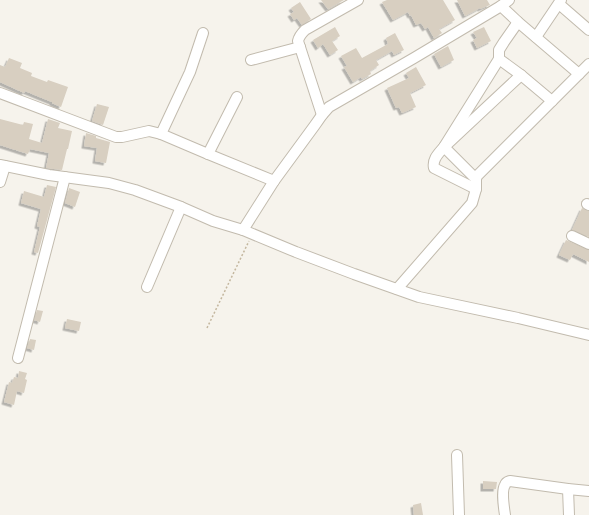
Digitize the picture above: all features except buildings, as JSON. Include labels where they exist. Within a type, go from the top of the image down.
[{"type":"street","points":[[322,115],[298,41],[305,30],[358,0]]},
{"type":"street","points":[[536,37],[560,2],[589,30]]},
{"type":"street","points":[[248,232],[274,181],[329,107],[505,3],[518,22],[579,74]]},
{"type":"street","points":[[476,184],[434,168],[433,163],[499,59],[499,50],[518,22]]},
{"type":"street","points":[[162,134],[190,72],[203,33]]},
{"type":"street","points":[[251,60],[300,47]]},
{"type":"street","points":[[499,59],[552,101]]},
{"type":"street","points":[[397,289],[472,203],[477,176],[481,171],[589,64]]},
{"type":"street","points":[[444,147],[521,75]]},
{"type":"street","points":[[0,93],[116,136],[122,137],[149,131],[162,134],[274,181]]},
{"type":"street","points":[[208,154],[237,97]]},
{"type":"street","points":[[444,147],[476,184]]},
{"type":"street","points":[[0,182],[3,166],[65,178],[109,183],[135,190],[213,221],[248,232],[318,261],[419,297],[589,335]]},
{"type":"street","points":[[18,358],[65,178]]},
{"type":"street","points":[[147,287],[181,207]]},
{"type":"street","points":[[572,236],[589,244]]},
{"type":"street","points":[[457,455],[459,515]]},
{"type":"street","points":[[504,515],[503,490],[506,482],[510,481],[589,491]]},
{"type":"street","points":[[568,489],[569,515]]},
{"type":"path","points":[[207,328],[248,232]]}]
